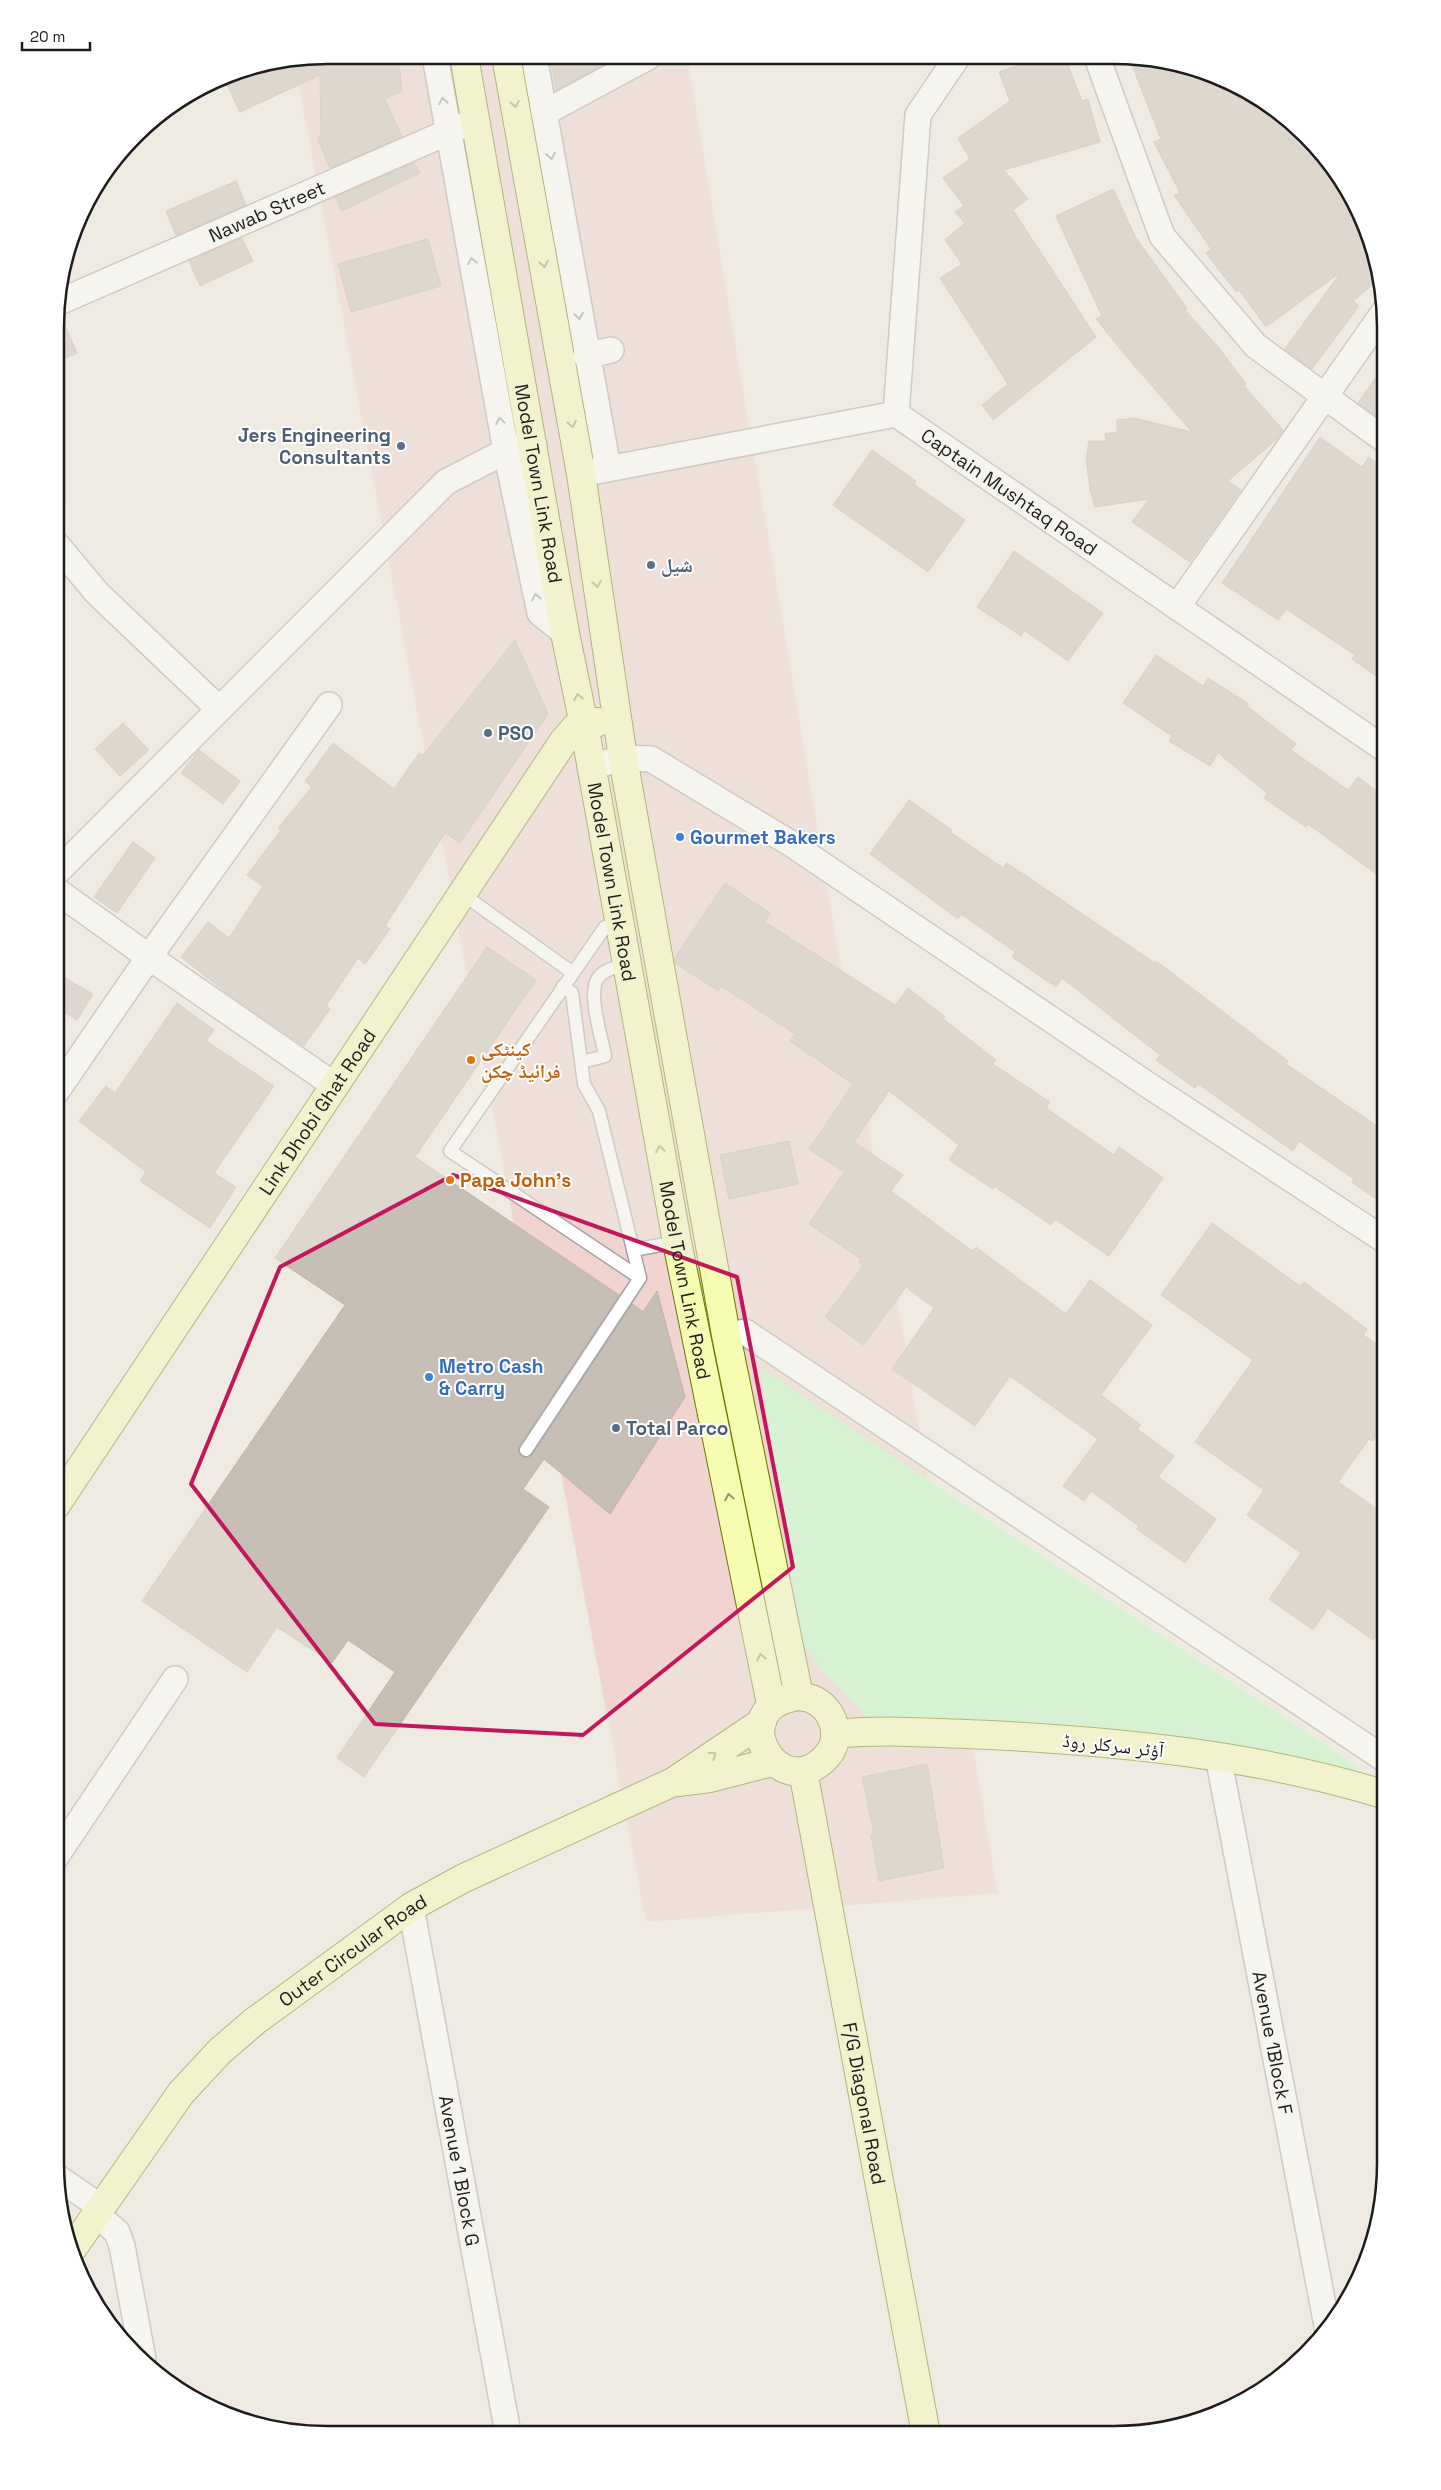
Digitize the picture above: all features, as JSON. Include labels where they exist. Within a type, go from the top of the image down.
[{"type":"main road","name":"Model Town Link Road","points":[[466,64],[534,445],[565,633],[584,725],[590,768],[677,1242],[767,1713]]},
{"type":"main road","name":"Model Town Link Road","points":[[507,64],[581,474],[623,758],[726,1335],[799,1696]]},
{"type":"main road","points":[[584,725],[618,718]]},
{"type":"main road","name":"Link Dhobi Ghat Road","points":[[64,1493],[563,742],[576,727],[584,725]]},
{"type":"main road","points":[[799,1696],[813,1699],[825,1708],[833,1720],[835,1734],[831,1752],[819,1764],[803,1771],[781,1768],[772,1762],[761,1743],[767,1713],[788,1698],[799,1696]]},
{"type":"main road","name":"Outer Circular Road","points":[[76,2243],[181,2094],[220,2051],[255,2021],[411,1907],[462,1879],[672,1782],[767,1713]]},
{"type":"main road","name":"آؤٹر سرکلر روڈ","points":[[835,1734],[876,1730],[1037,1738],[1218,1756],[1300,1770],[1377,1791]]},
{"type":"main road","name":"Outer Circular Road","points":[[672,1782],[710,1778],[772,1762]]},
{"type":"main road","name":"F/G Diagonal Road","points":[[803,1771],[925,2426]]},
{"type":"street","points":[[436,64],[506,451],[540,613],[565,633]]},
{"type":"street","points":[[535,64],[586,356],[608,468]]},
{"type":"street","points":[[544,113],[635,64]]},
{"type":"street","points":[[581,474],[896,414],[918,115],[953,64]]},
{"type":"street","points":[[1099,64],[1162,236],[1256,346],[1377,435]]},
{"type":"street","name":"Nawab Street","points":[[65,299],[476,120]]},
{"type":"street","points":[[1177,608],[1377,322]]},
{"type":"street","points":[[586,356],[611,350]]},
{"type":"street","name":"Captain Mushtaq Road","points":[[896,414],[1377,744]]},
{"type":"street","points":[[64,865],[446,482],[506,451],[534,445]]},
{"type":"street","points":[[64,553],[97,593],[219,709]]},
{"type":"street","points":[[64,1080],[149,957],[330,705]]},
{"type":"street","points":[[590,768],[623,758],[651,759],[790,843],[1148,1085],[1377,1235]]},
{"type":"street","points":[[64,898],[334,1085]]},
{"type":"street","points":[[726,1335],[745,1332],[1377,1754]]},
{"type":"street","points":[[64,1845],[175,1680]]},
{"type":"street","name":"Avenue 1Block F","points":[[1218,1756],[1326,2319]]},
{"type":"street","name":"Avenue 1 Block G","points":[[411,1907],[507,2426]]},
{"type":"street","points":[[64,2183],[100,2211],[117,2232],[122,2246],[141,2349]]},
{"type":"lane","points":[[461,893],[573,973]]},
{"type":"lane","points":[[619,924],[605,927],[450,1151],[640,1278]]},
{"type":"lane","points":[[582,1062],[606,1056],[593,988],[598,977],[608,970],[626,964]]},
{"type":"lane","points":[[526,1450],[640,1278],[599,1111],[584,1084],[572,993],[563,986]]},
{"type":"lane","points":[[633,1250],[677,1242]]},
{"type":"highlighted area","points":[[453,1175],[737,1277],[793,1567],[583,1735],[375,1724],[191,1484],[280,1267]]},
{"type":"shaded area","points":[[309,64],[688,64],[998,1893],[646,1922],[295,66]]},
{"type":"green space","points":[[760,1367],[1358,1767],[1348,1786],[870,1720],[821,1670],[802,1642]]},
{"type":"building","points":[[309,64],[399,64],[402,91],[385,99],[402,137],[330,168],[317,138],[321,136],[320,75],[240,112],[227,84],[258,73]]},
{"type":"building","points":[[551,64],[605,64],[556,90]]},
{"type":"building","points":[[1021,64],[1068,64],[1082,101],[1088,99],[1100,142],[1004,170],[1028,199],[1013,210],[1096,337],[993,420],[982,405],[1008,384],[940,278],[962,264],[945,240],[965,223],[955,212],[964,206],[943,178],[970,159],[958,138],[1010,101],[999,72]]},
{"type":"building","points":[[1132,64],[1183,73],[1215,84],[1246,99],[1288,129],[1312,153],[1333,181],[1357,226],[1368,258],[1374,284],[1353,301],[1359,306],[1312,369],[1285,349],[1341,272],[1266,327],[1239,290],[1236,292],[1206,253],[1211,249],[1174,195],[1180,193],[1154,142],[1161,139]]},
{"type":"building","points":[[414,163],[420,173],[342,211],[335,197]]},
{"type":"building","points":[[236,181],[246,205],[176,235],[166,211]]},
{"type":"building","points":[[1113,189],[1136,238],[1187,308],[1185,310],[1219,348],[1246,384],[1244,386],[1283,430],[1278,438],[1228,481],[1241,490],[1190,562],[1132,522],[1149,499],[1095,507],[1090,489],[1086,459],[1089,441],[1106,441],[1105,434],[1117,432],[1117,420],[1134,418],[1192,432],[1096,319],[1102,316],[1056,216]]},
{"type":"building","points":[[242,238],[253,261],[200,286],[189,261]]},
{"type":"building","points":[[428,239],[441,286],[351,312],[338,264]]},
{"type":"building","points":[[64,323],[77,353],[64,359]]},
{"type":"building","points":[[1377,376],[1377,417],[1358,403]]},
{"type":"building","points":[[1320,437],[1362,467],[1369,457],[1377,463],[1377,677],[1352,659],[1355,655],[1286,609],[1278,620],[1222,583]]},
{"type":"building","points":[[872,450],[916,481],[914,484],[965,520],[928,572],[833,505]]},
{"type":"building","points":[[1014,551],[1103,613],[1068,661],[1024,630],[1021,636],[977,607]]},
{"type":"building","points":[[515,640],[548,714],[460,843],[445,833],[385,926],[390,929],[365,964],[358,958],[326,1006],[330,1009],[304,1046],[228,994],[181,957],[208,922],[229,938],[263,886],[247,875],[281,830],[278,828],[312,787],[305,781],[333,743],[394,789],[419,753],[423,755]]},
{"type":"building","points":[[1156,655],[1203,686],[1208,678],[1249,704],[1247,706],[1296,744],[1291,750],[1348,790],[1358,777],[1377,791],[1377,874],[1308,824],[1306,827],[1264,798],[1267,793],[1218,753],[1210,766],[1169,741],[1172,736],[1123,703]]},
{"type":"building","points":[[123,723],[149,750],[120,776],[95,749]]},
{"type":"building","points":[[199,750],[240,781],[223,804],[181,773]]},
{"type":"building","points":[[909,800],[952,830],[950,832],[1003,868],[1007,863],[1155,963],[1156,961],[1288,1061],[1286,1064],[1377,1126],[1377,1200],[1352,1182],[1354,1179],[1299,1141],[1293,1151],[1198,1084],[1195,1088],[1156,1060],[1160,1055],[1062,978],[1056,987],[1012,957],[1015,952],[961,914],[958,919],[870,854]]},
{"type":"building","points":[[133,842],[155,858],[117,913],[94,897]]},
{"type":"building","points":[[725,883],[770,913],[765,922],[895,1005],[908,988],[945,1017],[943,1019],[996,1060],[993,1064],[1050,1102],[1046,1108],[1114,1155],[1119,1147],[1163,1178],[1109,1256],[1055,1219],[1051,1225],[994,1186],[993,1189],[949,1160],[959,1145],[889,1091],[854,1142],[903,1175],[891,1191],[972,1251],[976,1247],[1066,1314],[1090,1280],[1152,1325],[1101,1395],[1141,1425],[1137,1429],[1174,1456],[1158,1477],[1216,1519],[1185,1563],[1137,1529],[1139,1526],[1091,1491],[1084,1501],[1063,1486],[1098,1439],[1010,1376],[975,1426],[892,1369],[934,1308],[906,1287],[863,1345],[825,1317],[863,1266],[859,1262],[861,1259],[809,1224],[844,1172],[809,1149],[853,1084],[790,1041],[795,1034],[721,986],[718,991],[675,963],[674,959]]},
{"type":"building","name":"Metro Cash & Carry","points":[[487,947],[536,980],[415,1157],[619,1295],[519,1446],[519,1453],[525,1458],[533,1454],[632,1304],[643,1312],[657,1291],[685,1397],[610,1514],[544,1459],[523,1489],[549,1507],[364,1777],[337,1758],[395,1672],[348,1640],[332,1663],[277,1627],[247,1672],[142,1601],[345,1305],[275,1258]]},
{"type":"building","points":[[64,978],[93,994],[77,1020],[64,1012]]},
{"type":"building","points":[[177,1003],[214,1030],[206,1041],[274,1086],[214,1173],[236,1187],[210,1228],[140,1181],[146,1172],[79,1121],[106,1086],[115,1093]]},
{"type":"building","points":[[789,1141],[798,1184],[729,1199],[720,1155]]},
{"type":"building","points":[[1212,1223],[1300,1286],[1304,1282],[1367,1329],[1363,1335],[1377,1344],[1377,1435],[1373,1441],[1369,1439],[1338,1482],[1377,1509],[1377,1634],[1373,1640],[1328,1608],[1313,1630],[1269,1599],[1301,1553],[1247,1515],[1264,1490],[1195,1442],[1253,1360],[1161,1295]]},
{"type":"building","points":[[927,1764],[944,1868],[879,1881],[871,1835],[874,1834],[862,1777]]},
{"type":"place","name":"Jers Engineering Consultants","points":[[401,446]]},
{"type":"place","name":"شیل","points":[[651,565]]},
{"type":"place","name":"PSO","points":[[488,733]]},
{"type":"place","name":"Gourmet Bakers","points":[[680,837]]},
{"type":"place","name":"کینٹکی فرائیڈ چکن","points":[[471,1060]]},
{"type":"place","name":"Papa John's","points":[[450,1180]]},
{"type":"place","name":"Metro Cash & Carry","points":[[429,1377]]},
{"type":"place","name":"Total Parco","points":[[616,1428]]}]
